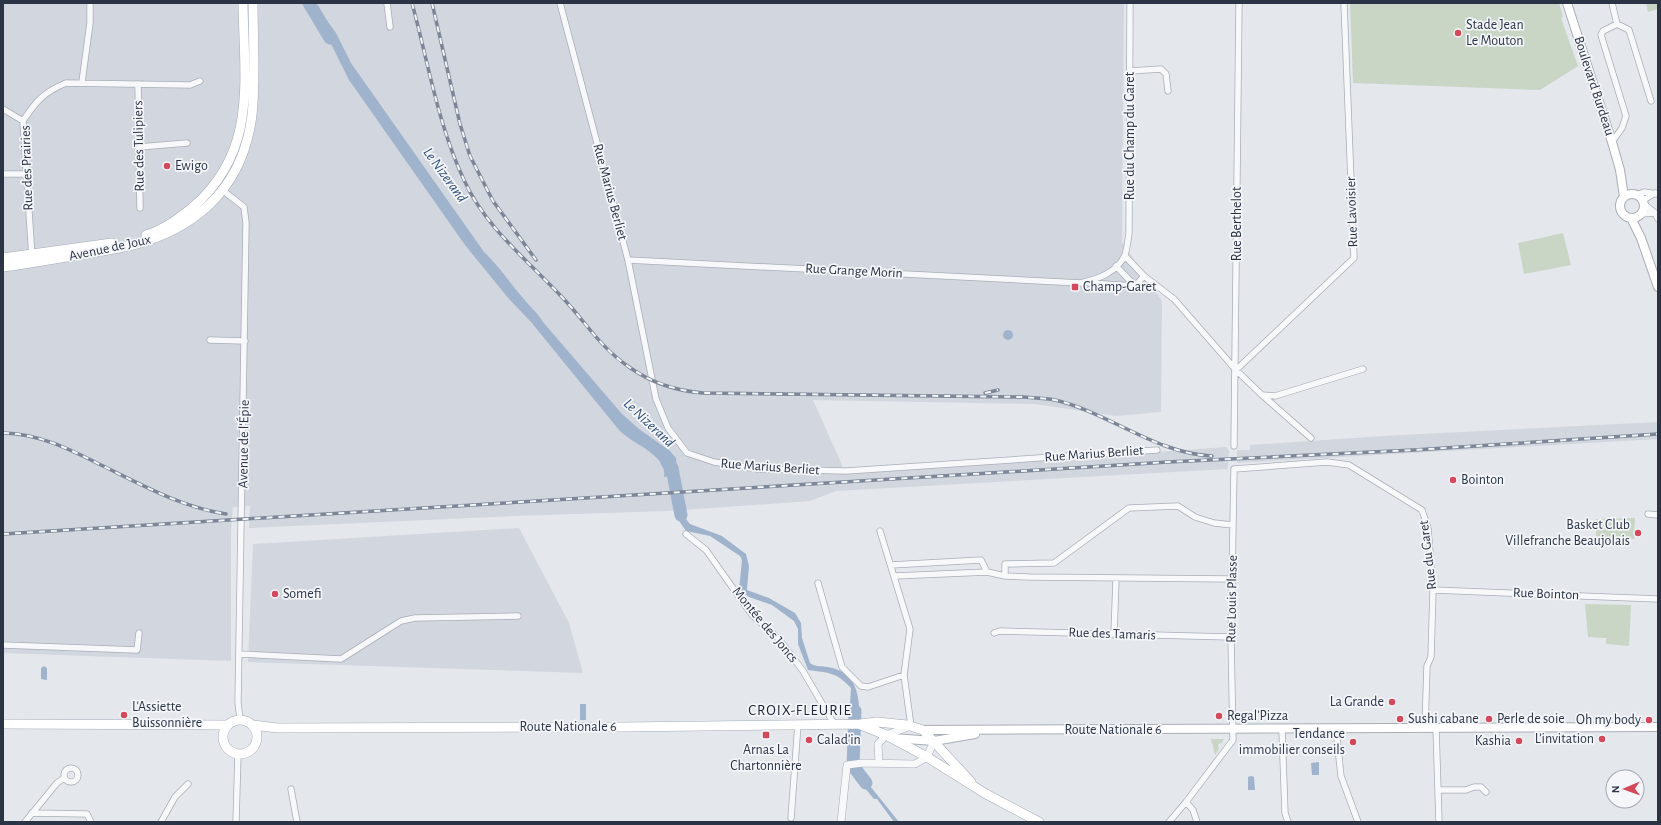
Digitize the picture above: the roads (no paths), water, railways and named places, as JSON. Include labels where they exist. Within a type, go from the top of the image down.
[{"type":"main road","name":"Avenue de Joux","points":[[3,266],[132,240],[168,226],[200,201],[214,184],[234,153],[241,130],[245,110],[243,3]]},
{"type":"main road","name":"Avenue de Joux","points":[[3,258],[32,259],[129,246],[163,235],[192,220],[223,190],[239,164],[248,136],[252,115],[253,3]]},
{"type":"main road","name":"Boulevard Burdeau","points":[[1567,3],[1620,170],[1624,197],[1621,200],[1620,208],[1624,215],[1636,216],[1641,238],[1658,287]]},
{"type":"main road","name":"Boulevard Burdeau","points":[[1620,170],[1639,199]]},
{"type":"main road","points":[[1624,197],[1639,199],[1636,216]]},
{"type":"main road","points":[[240,719],[253,725],[257,739],[256,744],[249,752],[238,754],[228,750],[222,741],[222,736],[226,726],[234,720],[240,719]]},
{"type":"main road","name":"Route Nationale 6","points":[[253,725],[277,728],[623,727],[860,724],[877,722],[911,726],[923,730],[1282,730],[1658,727]]},
{"type":"main road","points":[[3,724],[201,727],[226,726]]},
{"type":"main road","name":"Route Nationale 6","points":[[860,724],[889,736],[934,741],[994,730]]},
{"type":"main road","points":[[201,727],[222,736]]},
{"type":"main road","name":"Route Nationale 6","points":[[257,739],[277,728]]},
{"type":"main road","points":[[923,730],[971,782]]},
{"type":"main road","points":[[889,736],[971,782],[986,794],[1039,822]]},
{"type":"street","points":[[82,82],[90,23],[90,3]]},
{"type":"street","points":[[387,3],[390,27]]},
{"type":"street","name":"Rue Marius Berliet","points":[[560,3],[628,260],[656,399],[668,428],[687,453],[714,462],[758,469],[846,472],[1157,450]]},
{"type":"street","name":"Rue du Champ du Garet","points":[[1125,256],[1129,234],[1130,3]]},
{"type":"street","name":"Rue Berthelot","points":[[1234,446],[1239,3]]},
{"type":"street","name":"Rue Lavoisier","points":[[1236,370],[1354,258],[1344,3]]},
{"type":"street","points":[[1612,3],[1617,24]]},
{"type":"street","points":[[1612,142],[1622,128],[1626,116],[1601,35],[1603,31],[1617,24]]},
{"type":"street","points":[[1617,24],[1629,30],[1651,101]]},
{"type":"street","points":[[1130,71],[1162,69],[1166,74],[1168,90]]},
{"type":"street","name":"Rue des Prairies","points":[[32,259],[24,121],[35,103],[51,90],[66,83],[82,82],[190,85],[200,81]]},
{"type":"street","name":"Rue des Tulipiers","points":[[138,84],[140,208]]},
{"type":"street","points":[[3,109],[24,121]]},
{"type":"street","points":[[139,147],[187,143]]},
{"type":"street","points":[[3,174],[26,174]]},
{"type":"street","name":"Avenue de l'Épie","points":[[214,184],[244,207],[246,223],[246,341],[239,654],[240,719]]},
{"type":"street","points":[[1639,199],[1656,194]]},
{"type":"street","points":[[1639,199],[1657,216]]},
{"type":"street","points":[[1636,216],[1657,216]]},
{"type":"street","points":[[1144,276],[1135,286],[1116,266],[1125,256],[1144,276],[1174,299],[1236,370],[1311,438]]},
{"type":"street","name":"Rue Grange Morin","points":[[628,260],[1081,282],[1135,286]]},
{"type":"street","name":"Rue Grange Morin","points":[[1081,282],[1102,278],[1116,266]]},
{"type":"street","points":[[210,340],[246,341]]},
{"type":"street","points":[[1262,395],[1275,396],[1363,369]]},
{"type":"street","name":"Rue du Garet","points":[[1234,469],[1327,462],[1349,465],[1422,510],[1428,528],[1433,590],[1431,657],[1427,666],[1425,728]]},
{"type":"street","name":"Rue Louis Plasse","points":[[1169,822],[1233,740],[1231,637],[1234,469]]},
{"type":"street","points":[[1005,576],[1005,564],[1054,563],[1128,508],[1178,506],[1195,517],[1214,523],[1233,525]]},
{"type":"street","points":[[1648,514],[1658,515]]},
{"type":"street","points":[[879,764],[878,744],[889,736],[911,726],[904,675],[910,629],[880,531]]},
{"type":"street","name":"Montée des Joncs","points":[[686,534],[706,550],[752,615],[779,639],[803,671],[834,724]]},
{"type":"street","points":[[891,565],[981,560],[987,572]]},
{"type":"street","points":[[895,576],[987,572],[1005,576],[1232,580]]},
{"type":"street","points":[[1114,635],[1116,579]]},
{"type":"street","points":[[818,583],[842,668],[861,686],[868,687],[904,675]]},
{"type":"street","name":"Rue Bointon","points":[[1433,590],[1658,599]]},
{"type":"street","points":[[239,654],[341,659],[402,621],[415,618],[518,616]]},
{"type":"street","name":"Rue des Tamaris","points":[[994,633],[1000,631],[1231,637]]},
{"type":"street","points":[[3,645],[137,650],[139,632]]},
{"type":"street","points":[[791,818],[798,724]]},
{"type":"street","points":[[1436,728],[1439,822]]},
{"type":"street","points":[[1336,729],[1341,776],[1358,822]]},
{"type":"street","points":[[1282,730],[1285,813],[1288,822]]},
{"type":"street","points":[[841,822],[847,765],[863,763],[915,764],[927,757],[934,741]]},
{"type":"street","points":[[236,822],[238,754]]},
{"type":"street","points":[[25,822],[57,783],[64,778]]},
{"type":"street","points":[[161,822],[175,797],[188,784]]},
{"type":"street","points":[[1438,790],[1466,790],[1474,787],[1481,787],[1486,792]]},
{"type":"street","points":[[290,789],[297,822]]},
{"type":"street","points":[[1186,802],[1193,810],[1197,822]]},
{"type":"street","points":[[32,813],[87,814],[91,822]]},
{"type":"water","points":[[302,3],[314,3],[336,33],[351,63],[484,252],[495,263],[543,322],[622,414],[639,429],[670,451],[676,458],[678,480],[671,476],[664,477],[664,469],[655,456],[619,430],[531,322],[509,299],[465,245],[349,80],[318,18]]},
{"type":"water","points":[[1006,330],[1010,330],[1012,331],[1012,339],[1006,340],[1003,337],[1003,333]]},
{"type":"water","points":[[678,497],[686,519],[690,524],[722,536],[746,554],[749,566],[747,590],[769,598],[795,613],[801,623],[802,638],[810,663],[816,666],[838,670],[846,674],[851,680],[855,686],[859,702],[860,720],[849,720],[851,688],[846,683],[832,674],[808,670],[798,644],[798,629],[794,621],[772,605],[749,597],[739,590],[742,560],[740,556],[710,536],[686,531],[677,518],[674,498]]},
{"type":"water","points":[[44,666],[47,668],[47,680],[41,679],[41,668]]},
{"type":"water","points":[[580,704],[586,704],[586,720],[580,720]]},
{"type":"water","points":[[850,736],[858,736],[857,759],[848,759]]},
{"type":"water","points":[[1319,762],[1319,775],[1312,775],[1311,763]]},
{"type":"water","points":[[852,769],[858,769],[858,771],[899,822],[894,822],[877,799],[874,799],[854,775]]},
{"type":"water","points":[[1248,777],[1254,777],[1255,790],[1248,790]]},
{"type":"waterway","name":"Le Nizerand","points":[[309,3],[330,38]]},
{"type":"waterway","name":"Le Nizerand","points":[[667,462],[672,468],[681,515]]},
{"type":"waterway","name":"Le Nizerand","points":[[855,711],[853,766],[866,783]]},
{"type":"railway","points":[[412,3],[440,115],[455,159],[474,198],[498,232],[557,292],[612,354],[637,372],[664,385],[703,393],[1022,397],[1051,399],[1095,414],[1171,448],[1212,456]]},
{"type":"railway","points":[[432,3],[460,124],[470,156],[493,201],[536,260]]},
{"type":"railway","points":[[985,393],[998,390]]},
{"type":"railway","points":[[3,433],[29,436],[54,443],[177,501],[209,511],[226,514]]},
{"type":"railway","points":[[3,534],[1168,462],[1414,450],[1658,434]]},
{"type":"place","name":"Stade Jean Le Mouton","points":[[1458,33]]},
{"type":"place","name":"Ewigo","points":[[167,166]]},
{"type":"place","name":"Champ-Garet","points":[[1075,287]]},
{"type":"place","name":"Bointon","points":[[1453,480]]},
{"type":"place","name":"Basket Club Villefranche Beaujolais","points":[[1638,533]]},
{"type":"place","name":"Somefi","points":[[275,594]]},
{"type":"place","name":"La Grande","points":[[1392,702]]},
{"type":"place","name":"L'Assiette Buissonnière","points":[[124,715]]},
{"type":"place","name":"Regal'Pizza","points":[[1219,716]]},
{"type":"place","name":"Sushi cabane","points":[[1400,719]]},
{"type":"place","name":"Perle de soie","points":[[1489,719]]},
{"type":"place","name":"Oh my body","points":[[1649,720]]},
{"type":"place","name":"Arnas La Chartonnière","points":[[766,735]]},
{"type":"place","name":"L’invitation","points":[[1602,739]]},
{"type":"place","name":"Calad'in","points":[[809,740]]},
{"type":"place","name":"Kashia","points":[[1519,741]]},
{"type":"place","name":"Tendance immobilier conseils","points":[[1353,742]]},
{"type":"district","name":"CROIX-FLEURIE","points":[[800,710]]}]
